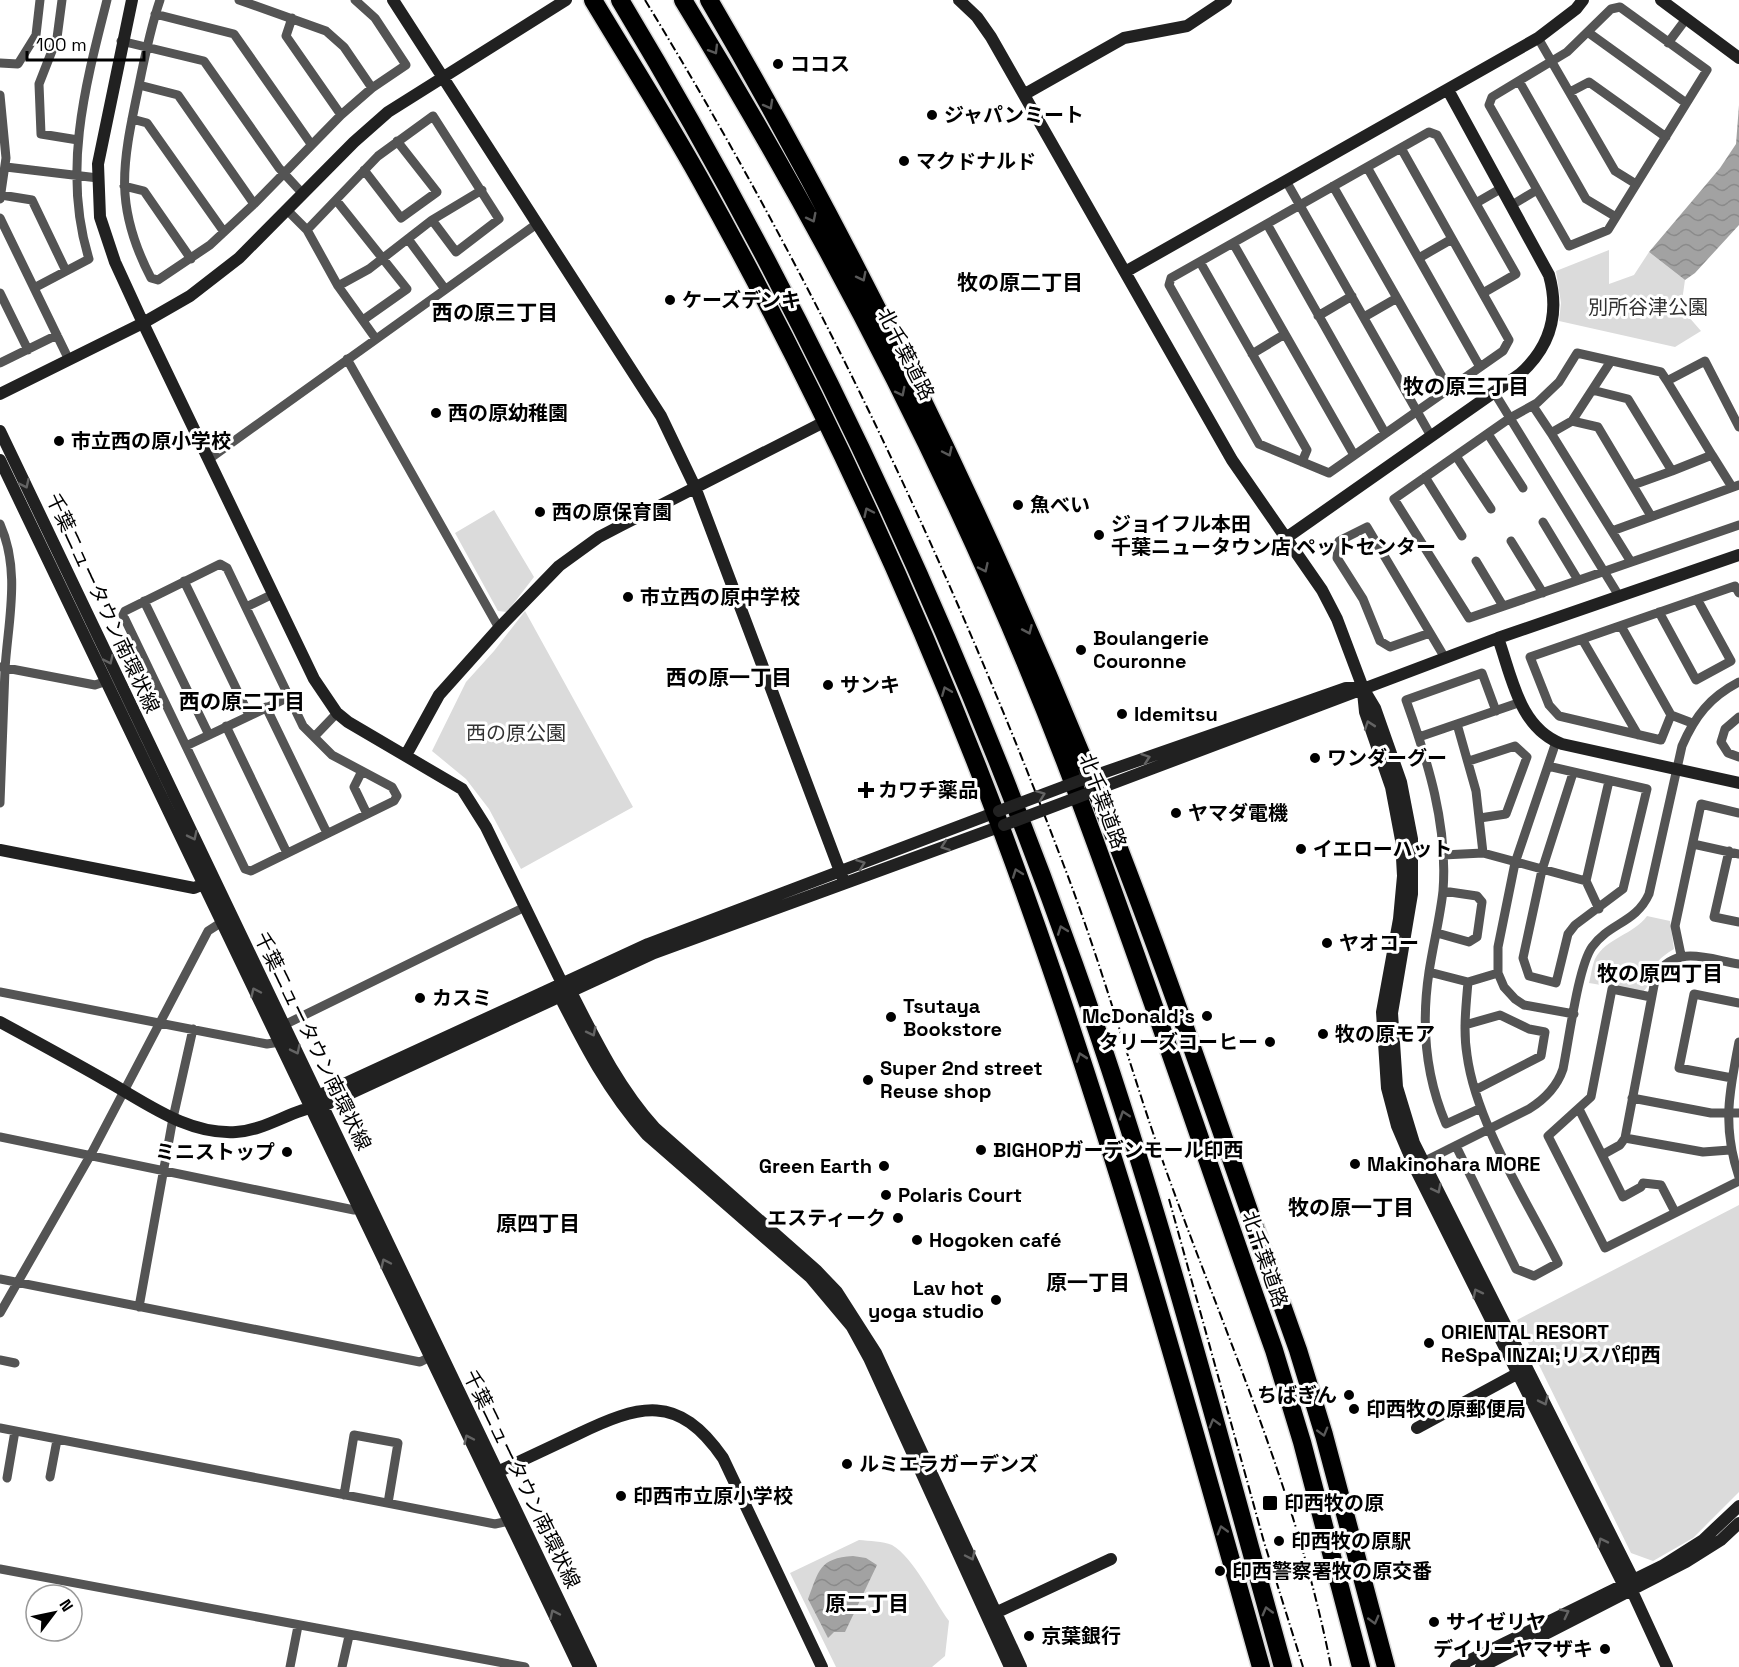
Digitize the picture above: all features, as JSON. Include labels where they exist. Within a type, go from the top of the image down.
[{"type":"highway","points":[[593,0],[698,176],[826,421],[941,679],[999,819],[1100,1112],[1261,1667]]},
{"type":"highway","points":[[620,0],[676,93],[763,251],[846,414],[967,682],[1076,968],[1134,1145],[1283,1667]]},
{"type":"highway","name":"北千葉道路","points":[[683,0],[806,208],[916,422],[991,585],[1068,768],[1274,1350],[1302,1442],[1361,1667]]},
{"type":"highway","name":"北千葉道路","points":[[709,0],[813,184],[916,384],[1033,640],[1090,785],[1298,1350],[1324,1435],[1386,1667]]},
{"type":"highway","points":[[1135,959],[1153,988],[1206,1121],[1255,1258],[1298,1350]]},
{"type":"highway","points":[[1134,1145],[1136,1179],[1166,1300],[1176,1354],[1176,1376]]},
{"type":"street","points":[[1,61],[18,64],[21,62],[26,47],[36,35],[40,0]]},
{"type":"street","points":[[62,0],[57,38],[39,84],[41,134],[78,140]]},
{"type":"street","points":[[34,288],[89,260],[77,212],[75,176],[78,140],[92,59],[107,0]]},
{"type":"street","points":[[132,0],[121,41],[101,140],[98,178],[100,217],[106,237],[143,323],[315,679],[337,713],[359,730],[453,783],[470,799],[564,989],[614,1075],[643,1115],[816,1270],[859,1323],[876,1353],[992,1614],[1010,1667]]},
{"type":"street","points":[[160,0],[147,47],[125,152],[124,186],[130,230],[152,278],[158,280],[224,232],[341,115],[372,88],[406,64],[375,18],[354,0]]},
{"type":"street","points":[[239,0],[326,31],[337,39],[372,88]]},
{"type":"street","points":[[393,0],[661,416],[696,487],[842,877]]},
{"type":"street","points":[[0,394],[143,323],[190,296],[227,269],[388,112],[566,0]]},
{"type":"street","points":[[959,0],[985,27],[1232,460],[1331,605],[1363,688],[1375,708],[1401,782],[1410,828],[1412,894],[1394,996],[1392,1039],[1401,1105],[1414,1143],[1667,1667]]},
{"type":"street","points":[[1024,94],[1124,38],[1187,26],[1226,0]]},
{"type":"street","points":[[1125,272],[1538,38],[1576,9],[1583,0]]},
{"type":"street","points":[[1661,0],[1739,58]]},
{"type":"street","points":[[1620,7],[1707,70],[1608,230],[1569,246],[1489,105],[1492,97],[1552,62],[1589,33],[1611,9],[1620,7]]},
{"type":"street","points":[[155,14],[234,34],[311,144]]},
{"type":"street","points":[[292,18],[286,36],[341,115]]},
{"type":"street","points":[[1668,43],[1686,18]]},
{"type":"street","points":[[1589,33],[1686,103]]},
{"type":"street","points":[[1538,38],[1615,171],[1636,184]]},
{"type":"street","points":[[121,41],[204,61],[284,173],[303,194]]},
{"type":"street","points":[[1519,81],[1586,199],[1616,217]]},
{"type":"street","points":[[1570,92],[1589,82],[1666,137]]},
{"type":"street","points":[[139,85],[178,94],[254,204]]},
{"type":"street","points":[[1286,538],[1520,374],[1537,357],[1547,339],[1554,319],[1555,304],[1549,275],[1448,90]]},
{"type":"street","points":[[0,95],[6,167],[0,197],[32,200],[66,271]]},
{"type":"street","points":[[307,230],[364,170],[397,141],[432,116],[499,219],[460,250],[453,251],[432,220]]},
{"type":"street","points":[[132,119],[147,123],[224,232]]},
{"type":"street","points":[[1401,148],[1509,340],[1503,351],[1329,473],[1259,444],[1169,285],[1171,278],[1429,132],[1437,135],[1516,274],[1483,293]]},
{"type":"street","points":[[364,170],[401,218],[437,192],[397,141]]},
{"type":"street","points":[[6,167],[98,178]]},
{"type":"street","points":[[1367,167],[1480,367]]},
{"type":"street","points":[[1286,181],[1431,436]]},
{"type":"street","points":[[124,186],[144,191],[191,258]]},
{"type":"street","points":[[1334,186],[1449,389]]},
{"type":"street","points":[[1476,203],[1502,188]]},
{"type":"street","points":[[339,286],[359,276],[432,220],[482,190]]},
{"type":"street","points":[[1512,205],[1537,190]]},
{"type":"street","points":[[336,200],[406,289],[363,320]]},
{"type":"street","points":[[287,210],[307,230],[339,286],[376,339]]},
{"type":"street","points":[[0,218],[3,232],[34,288],[69,360]]},
{"type":"street","points":[[209,459],[538,223]]},
{"type":"street","points":[[1267,224],[1385,433]]},
{"type":"street","points":[[408,239],[445,289]]},
{"type":"street","points":[[1419,258],[1452,239]]},
{"type":"street","points":[[1233,243],[1354,455]]},
{"type":"street","points":[[1200,262],[1307,450],[1302,462]]},
{"type":"street","points":[[0,293],[28,350]]},
{"type":"street","points":[[1318,316],[1352,296]]},
{"type":"street","points":[[1364,317],[1397,298]]},
{"type":"street","points":[[1252,354],[1284,334]]},
{"type":"street","points":[[0,363],[57,335]]},
{"type":"street","points":[[1612,531],[1736,486],[1712,454],[1661,372],[1576,352],[1559,382],[1533,406],[1510,418],[1394,499],[1469,618],[1739,525]]},
{"type":"street","points":[[347,359],[499,628]]},
{"type":"street","points":[[1551,433],[1572,421],[1611,361]]},
{"type":"street","points":[[1667,381],[1705,361],[1739,427]]},
{"type":"street","points":[[1592,390],[1628,399],[1672,471]]},
{"type":"street","points":[[1494,392],[1619,596]]},
{"type":"street","points":[[1533,406],[1631,562]]},
{"type":"street","points":[[406,755],[438,695],[559,566],[607,533],[826,421]]},
{"type":"street","points":[[1572,421],[1598,427],[1651,516]]},
{"type":"street","name":"千葉ニュータウン南環状線","points":[[0,431],[321,1101],[580,1665]]},
{"type":"street","points":[[1488,434],[1523,488]]},
{"type":"street","points":[[1633,486],[1712,454]]},
{"type":"street","points":[[1456,456],[1491,508]]},
{"type":"street","name":"千葉ニュータウン南環状線","points":[[0,460],[430,1357],[492,1475],[509,1521],[580,1665]]},
{"type":"street","points":[[1425,477],[1462,536]]},
{"type":"street","points":[[1543,522],[1578,580]]},
{"type":"street","points":[[0,524],[5,538],[13,592],[3,667],[0,803]]},
{"type":"street","points":[[1430,633],[1390,647],[1380,641],[1363,599],[1337,558],[1339,541],[1367,526],[1445,658]]},
{"type":"street","points":[[1511,541],[1543,593]]},
{"type":"street","points":[[0,1022],[172,1118],[200,1128],[234,1132],[261,1128],[564,989],[648,944],[842,877],[1346,688],[1363,688],[1498,638],[1739,555]]},
{"type":"street","points":[[1476,561],[1503,606]]},
{"type":"street","points":[[220,564],[224,565],[303,726],[332,755],[392,787],[397,796],[394,801],[251,871],[245,869],[123,615],[124,611],[144,601],[220,564]]},
{"type":"street","points":[[184,581],[249,715]]},
{"type":"street","points":[[1671,715],[1661,740],[1565,718],[1549,705],[1530,657],[1735,586],[1739,593]]},
{"type":"street","points":[[246,607],[273,594]]},
{"type":"street","points":[[1659,612],[1696,680],[1731,661],[1697,599]]},
{"type":"street","points":[[144,601],[209,735]]},
{"type":"street","points":[[1621,626],[1671,715],[1692,723]]},
{"type":"street","points":[[1498,638],[1521,702],[1533,726],[1556,742],[1739,783]]},
{"type":"street","points":[[1582,639],[1638,735]]},
{"type":"street","points":[[3,667],[95,685],[107,681]]},
{"type":"street","points":[[1481,1108],[1446,1124],[1438,1106],[1425,1044],[1424,1016],[1443,891],[1443,855],[1434,789],[1406,700],[1482,673],[1496,711]]},
{"type":"street","points":[[1423,1162],[1538,1104],[1556,1084],[1563,1069],[1584,964],[1592,947],[1603,935],[1638,913],[1649,894],[1682,746],[1692,723],[1713,699],[1739,682]]},
{"type":"street","points":[[1363,688],[1365,712],[1391,787],[1401,840],[1403,876],[1399,919],[1382,1012],[1383,1060],[1389,1097],[1405,1147],[1523,1371]]},
{"type":"street","points":[[186,746],[289,697]]},
{"type":"street","points":[[1419,737],[1521,702]]},
{"type":"street","points":[[266,707],[327,833]]},
{"type":"street","points":[[314,737],[337,713]]},
{"type":"street","points":[[1739,717],[1725,729],[1721,742],[1728,753],[1739,757]]},
{"type":"street","points":[[1456,724],[1469,761],[1480,818],[1483,853]]},
{"type":"street","points":[[226,726],[287,853]]},
{"type":"street","points":[[1556,742],[1515,863],[1498,947],[1498,973],[1504,987],[1524,1005],[1574,1014]]},
{"type":"street","points":[[1469,761],[1515,746],[1527,757],[1506,814],[1480,818]]},
{"type":"street","points":[[1548,766],[1647,789],[1627,880],[1616,897],[1575,925],[1568,934],[1556,983],[1529,976],[1523,958],[1542,870],[1573,773]]},
{"type":"street","points":[[362,771],[354,787],[367,814]]},
{"type":"street","points":[[1599,909],[1586,881],[1609,781]]},
{"type":"street","points":[[1681,955],[1675,926],[1701,804],[1739,813]]},
{"type":"street","points":[[1693,843],[1739,854]]},
{"type":"street","points":[[0,850],[194,888],[204,884]]},
{"type":"street","points":[[1729,851],[1714,917],[1739,922]]},
{"type":"street","points":[[1443,855],[1483,853],[1586,881]]},
{"type":"street","points":[[1437,933],[1468,942],[1477,937],[1482,902],[1477,896],[1443,891]]},
{"type":"street","points":[[284,1025],[525,907]]},
{"type":"street","points":[[0,1313],[90,1156],[208,931],[222,922]]},
{"type":"street","points":[[1602,1155],[1620,1145],[1625,1138],[1656,975],[1662,966],[1681,955],[1739,964]]},
{"type":"street","points":[[1429,972],[1468,982],[1498,973]]},
{"type":"street","points":[[1456,1146],[1516,1269],[1533,1276],[1558,1263],[1490,1129],[1474,1090],[1467,1055],[1465,1025],[1468,982]]},
{"type":"street","points":[[1652,997],[1612,989],[1592,1092],[1579,1109],[1548,1136],[1605,1248],[1739,1179],[1730,1150],[1728,1113],[1739,1042]]},
{"type":"street","points":[[0,992],[267,1044],[280,1042]]},
{"type":"street","points":[[1732,1078],[1679,1068],[1694,994],[1739,1003]]},
{"type":"street","points":[[1465,1025],[1500,1015],[1529,1029],[1545,1032],[1541,1056],[1474,1090]]},
{"type":"street","points":[[139,1307],[172,1118],[193,1029]]},
{"type":"street","points":[[1632,1098],[1711,1113],[1739,1113]]},
{"type":"street","points":[[1579,1109],[1623,1197],[1641,1187],[1643,1183],[1661,1185],[1675,1212]]},
{"type":"street","points":[[0,1137],[354,1210],[359,1208]]},
{"type":"street","points":[[1625,1138],[1703,1152],[1730,1150]]},
{"type":"street","points":[[0,1279],[16,1284],[420,1362],[430,1357]]},
{"type":"street","points":[[0,1360],[15,1363]]},
{"type":"street","points":[[1416,1428],[1523,1371]]},
{"type":"street","points":[[492,1475],[631,1411],[669,1413],[687,1420],[708,1436],[723,1458],[822,1667]]},
{"type":"street","points":[[0,1428],[495,1524],[509,1521]]},
{"type":"street","points":[[7,1478],[15,1431]]},
{"type":"street","points":[[344,1495],[354,1435],[398,1443],[388,1503]]},
{"type":"street","points":[[50,1477],[57,1440]]},
{"type":"street","points":[[1481,1667],[1662,1566],[1702,1540],[1739,1506]]},
{"type":"street","points":[[1456,1667],[1708,1549],[1739,1522]]},
{"type":"street","points":[[992,1614],[1111,1559]]},
{"type":"street","points":[[0,1569],[525,1667]]},
{"type":"street","points":[[992,1614],[1022,1667]]},
{"type":"street","points":[[290,1667],[298,1626]]},
{"type":"street","points":[[342,1667],[349,1635]]},
{"type":"green space","name":"別所谷津公園","points":[[1609,250],[1609,284],[1634,275],[1649,252],[1685,280],[1681,308],[1701,331],[1675,347],[1559,321],[1561,303],[1556,271]]},
{"type":"green space","points":[[494,510],[534,577],[507,612],[498,611],[455,533]]},
{"type":"green space","name":"西の原公園","points":[[525,611],[633,807],[521,869],[489,809],[466,779],[432,751],[466,682]]},
{"type":"green space","points":[[1647,916],[1670,921],[1674,949],[1658,961],[1643,992],[1589,983],[1595,959],[1600,952],[1635,928]]},
{"type":"green space","points":[[1739,1205],[1739,1492],[1693,1538],[1653,1561],[1631,1553],[1517,1320]]},
{"type":"green space","points":[[859,1540],[892,1545],[900,1551],[915,1569],[949,1621],[945,1656],[932,1667],[836,1667],[790,1573]]},
{"type":"water","points":[[1739,105],[1739,225],[1695,273],[1685,280],[1649,252],[1720,168],[1736,144]]},
{"type":"water","points":[[842,1557],[866,1558],[877,1565],[845,1632],[834,1632],[828,1638],[808,1599],[818,1574],[827,1563]]},
{"type":"railway","points":[[645,0],[707,104],[821,315],[875,423],[974,642],[1064,866],[1162,1159],[1278,1473],[1299,1537],[1331,1667]]},
{"type":"railway","points":[[1169,1199],[1264,1542],[1303,1667]]},
{"type":"place","name":"ココス","points":[[778,64]]},
{"type":"place","name":"ジャパンミート","points":[[932,115]]},
{"type":"place","name":"マクドナルド","points":[[904,161]]},
{"type":"place","name":"ケーズデンキ","points":[[670,300]]},
{"type":"place","name":"西の原幼稚園","points":[[436,413]]},
{"type":"place","name":"市立西の原小学校","points":[[59,441]]},
{"type":"place","name":"魚べい","points":[[1018,505]]},
{"type":"place","name":"西の原保育園","points":[[540,512]]},
{"type":"place","name":"ジョイフル本田 千葉ニュータウン店 ペットセンター","points":[[1099,535]]},
{"type":"place","name":"市立西の原中学校","points":[[628,597]]},
{"type":"place","name":"Boulangerie Couronne","points":[[1081,650]]},
{"type":"place","name":"サンキ","points":[[828,685]]},
{"type":"place","name":"Idemitsu","points":[[1122,714]]},
{"type":"place","name":"ワンダーグー","points":[[1315,758]]},
{"type":"place","name":"カワチ薬品","points":[[866,790]]},
{"type":"place","name":"ヤマダ電機","points":[[1176,813]]},
{"type":"place","name":"イエローハット","points":[[1301,849]]},
{"type":"place","name":"ヤオコー","points":[[1327,943]]},
{"type":"place","name":"カスミ","points":[[420,998]]},
{"type":"place","name":"McDonald's","points":[[1207,1016]]},
{"type":"place","name":"Tsutaya Bookstore","points":[[891,1017]]},
{"type":"place","name":"牧の原モア","points":[[1323,1034]]},
{"type":"place","name":"タリーズコーヒー","points":[[1270,1042]]},
{"type":"place","name":"Super 2nd street Reuse shop","points":[[868,1080]]},
{"type":"place","name":"BIGHOPガーデンモール印西","points":[[981,1150]]},
{"type":"place","name":"ミニストップ","points":[[287,1152]]},
{"type":"place","name":"Makinohara MORE","points":[[1355,1164]]},
{"type":"place","name":"Green Earth","points":[[884,1166]]},
{"type":"place","name":"Polaris Court","points":[[886,1195]]},
{"type":"place","name":"エスティーク","points":[[898,1218]]},
{"type":"place","name":"Hogoken café","points":[[917,1240]]},
{"type":"place","name":"Lav hot yoga studio","points":[[996,1300]]},
{"type":"place","name":"ORIENTAL RESORT ReSpa INZAI;リスパ印西","points":[[1429,1343]]},
{"type":"place","name":"ちばぎん","points":[[1349,1395]]},
{"type":"place","name":"印西牧の原郵便局","points":[[1354,1409]]},
{"type":"place","name":"ルミエラガーデンズ","points":[[847,1464]]},
{"type":"place","name":"印西市立原小学校","points":[[621,1496]]},
{"type":"place","name":"印西牧の原","points":[[1270,1503]]},
{"type":"place","name":"印西牧の原駅","points":[[1279,1541]]},
{"type":"place","name":"印西警察署牧の原交番","points":[[1220,1571]]},
{"type":"place","name":"サイゼリヤ","points":[[1434,1622]]},
{"type":"place","name":"京葉銀行","points":[[1029,1636]]},
{"type":"place","name":"デイリーヤマザキ","points":[[1605,1649]]},
{"type":"district","name":"牧の原二丁目","points":[[1020,282]]},
{"type":"district","name":"西の原三丁目","points":[[495,312]]},
{"type":"district","name":"牧の原三丁目","points":[[1466,386]]},
{"type":"district","name":"西の原一丁目","points":[[729,677]]},
{"type":"district","name":"西の原二丁目","points":[[242,701]]},
{"type":"district","name":"牧の原四丁目","points":[[1660,973]]},
{"type":"district","name":"牧の原一丁目","points":[[1351,1207]]},
{"type":"district","name":"原四丁目","points":[[538,1223]]},
{"type":"district","name":"原一丁目","points":[[1088,1282]]},
{"type":"district","name":"原二丁目","points":[[867,1603]]}]
